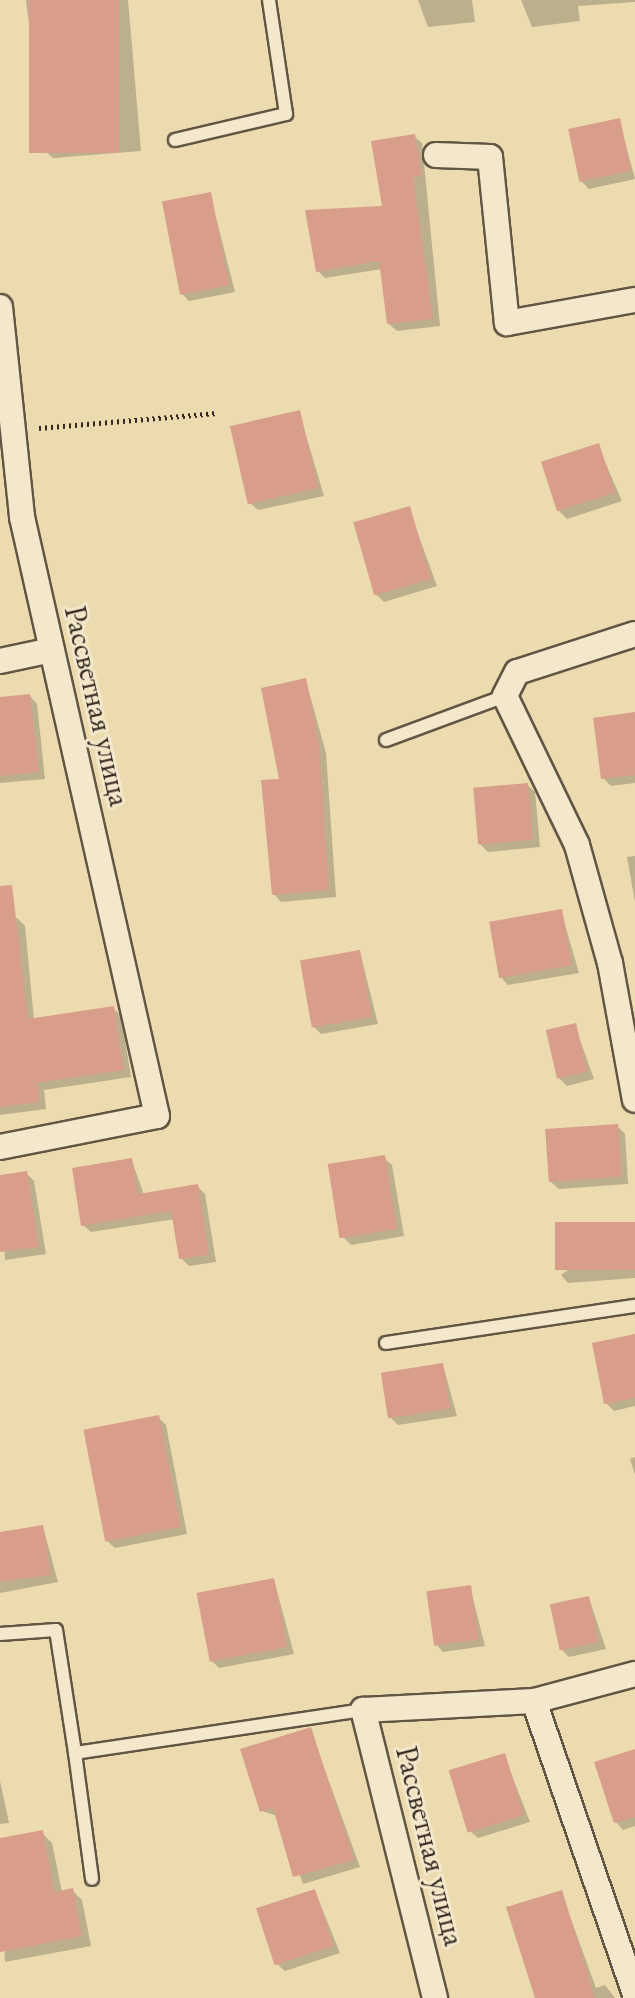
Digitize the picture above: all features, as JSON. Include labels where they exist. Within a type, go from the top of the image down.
[{"type":"street","points":[[436,155],[490,157],[507,323],[635,300]]},
{"type":"street","name":"Рассветная улица","points":[[0,307],[3,371],[22,517],[157,1116],[0,1147]]},
{"type":"street","points":[[635,634],[517,672],[505,696],[577,845],[610,963],[635,1100]]},
{"type":"street","points":[[0,661],[52,650]]},
{"type":"street","points":[[363,1710],[534,1701],[635,1674]]},
{"type":"street","points":[[534,1701],[635,1994]]},
{"type":"street","name":"Рассветная улица","points":[[363,1710],[435,1998]]},
{"type":"lane","points":[[175,140],[286,114],[269,0]]},
{"type":"lane","points":[[386,740],[505,696]]},
{"type":"lane","points":[[386,1343],[635,1306]]},
{"type":"lane","points":[[0,1634],[56,1630],[92,1879]]},
{"type":"lane","points":[[75,1753],[363,1710]]},
{"type":"path","points":[[13,430],[217,413]]},
{"type":"building","points":[[29,0],[119,0],[119,153],[29,153]]},
{"type":"building","points":[[620,118],[631,171],[579,182],[568,129]]},
{"type":"building","points":[[415,134],[422,176],[413,177],[433,319],[387,324],[379,261],[316,272],[305,210],[382,206],[371,141]]},
{"type":"building","points":[[211,192],[229,285],[180,295],[162,202]]},
{"type":"building","points":[[300,410],[318,488],[248,504],[230,426]]},
{"type":"building","points":[[599,443],[615,492],[557,511],[541,462]]},
{"type":"building","points":[[410,506],[431,579],[374,595],[353,522]]},
{"type":"building","points":[[306,678],[319,744],[329,890],[272,895],[261,780],[279,779],[261,688]]},
{"type":"building","points":[[30,694],[39,772],[0,776],[0,697]]},
{"type":"building","points":[[635,712],[635,775],[601,779],[593,718]]},
{"type":"building","points":[[528,783],[533,840],[478,845],[473,788]]},
{"type":"building","points":[[12,885],[28,1019],[114,1006],[124,1070],[37,1083],[40,1102],[0,1107],[0,886]]},
{"type":"building","points":[[562,909],[572,965],[499,978],[489,922]]},
{"type":"building","points":[[360,950],[372,1017],[312,1028],[300,961]]},
{"type":"building","points":[[576,1023],[587,1072],[557,1079],[546,1030]]},
{"type":"building","points":[[618,1124],[622,1177],[549,1182],[545,1129]]},
{"type":"building","points":[[385,1155],[397,1229],[339,1238],[328,1164]]},
{"type":"building","points":[[132,1158],[138,1194],[198,1184],[209,1255],[179,1259],[171,1211],[81,1226],[72,1168]]},
{"type":"building","points":[[27,1171],[39,1247],[0,1252],[0,1175]]},
{"type":"building","points":[[555,1222],[635,1222],[635,1270],[555,1270]]},
{"type":"building","points":[[635,1334],[635,1398],[604,1404],[592,1343]]},
{"type":"building","points":[[443,1363],[450,1408],[388,1418],[381,1373]]},
{"type":"building","points":[[159,1415],[181,1527],[105,1542],[83,1430]]},
{"type":"building","points":[[43,1525],[51,1575],[0,1582],[0,1532]]},
{"type":"building","points":[[274,1578],[287,1647],[210,1662],[196,1593]]},
{"type":"building","points":[[471,1585],[479,1639],[434,1646],[426,1591]]},
{"type":"building","points":[[589,1596],[599,1642],[560,1650],[550,1604]]},
{"type":"building","points":[[311,1727],[354,1860],[293,1877],[273,1808],[260,1812],[240,1749]]},
{"type":"building","points":[[635,1749],[635,1817],[614,1823],[594,1762]]},
{"type":"building","points":[[505,1753],[524,1815],[468,1832],[449,1770]]},
{"type":"building","points":[[43,1830],[54,1892],[73,1888],[82,1936],[0,1952],[0,1838]]},
{"type":"building","points":[[315,1889],[334,1946],[275,1965],[256,1908]]},
{"type":"building","points":[[562,1890],[595,1998],[535,1998],[506,1907]]}]
